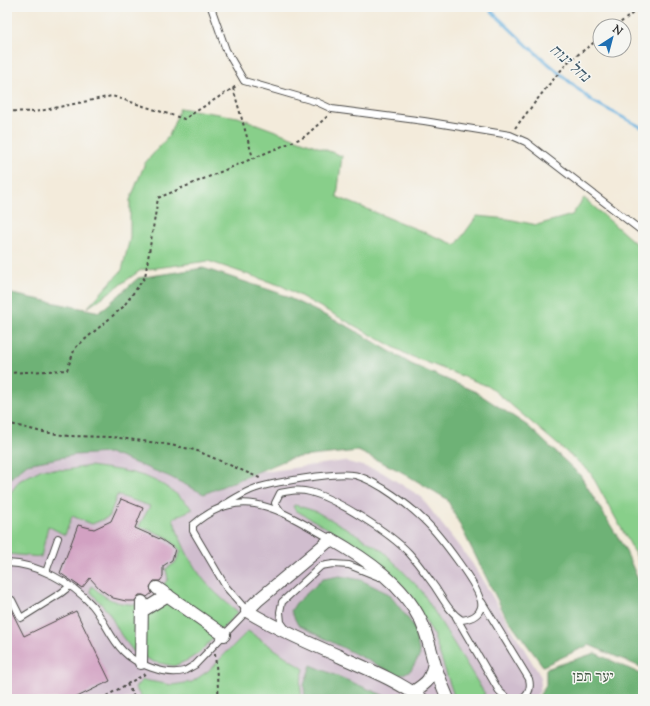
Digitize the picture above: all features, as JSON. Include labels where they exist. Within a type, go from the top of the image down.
[{"type":"street","points":[[247,611],[331,539],[353,552],[393,583],[410,604],[428,637],[434,663],[448,699]]},
{"type":"street","points":[[157,588],[224,635]]},
{"type":"street","points":[[141,663],[142,606],[168,596]]},
{"type":"street","points":[[247,611],[290,634],[369,669],[413,693]]},
{"type":"street","points":[[247,611],[275,634],[376,681],[413,693]]},
{"type":"street","points":[[413,693],[424,685],[431,677],[434,663]]},
{"type":"lane","points":[[211,7],[226,50],[244,81],[317,102],[332,108],[510,135],[526,142],[643,232]]},
{"type":"lane","points":[[7,562],[16,563],[46,572],[70,586],[93,607],[123,651],[141,663],[153,669],[171,672],[184,671],[195,665],[247,611],[226,587],[193,531],[193,525],[202,518],[250,490],[272,483],[345,474],[358,476],[376,485],[403,502],[424,520],[458,560],[529,679],[531,686],[530,691],[522,699]]},
{"type":"lane","points":[[281,512],[275,503],[280,493],[292,490],[310,492],[332,501],[366,520],[387,534],[408,552],[434,586],[455,616],[500,691],[508,699]]},
{"type":"lane","points":[[222,506],[238,503],[252,503],[272,507],[331,539]]},
{"type":"lane","points":[[46,572],[58,538]]},
{"type":"lane","points":[[290,634],[281,622],[280,612],[282,602],[321,566],[333,564],[349,565],[370,572],[393,583]]},
{"type":"lane","points":[[7,602],[12,600],[21,618],[70,586]]},
{"type":"lane","points":[[455,616],[462,620],[469,619],[477,613],[481,607],[480,599]]},
{"type":"path","points":[[627,18],[641,7]]},
{"type":"path","points":[[510,135],[547,86],[568,62],[592,44]]},
{"type":"path","points":[[7,111],[35,112],[112,96],[184,119],[244,81]]},
{"type":"path","points":[[233,88],[253,158]]},
{"type":"path","points":[[7,373],[67,370],[75,348],[123,307],[145,277],[158,198],[304,137],[331,113],[332,108]]},
{"type":"path","points":[[7,423],[38,431],[68,436],[112,437],[165,444],[195,450],[272,483]]},
{"type":"path","points":[[214,645],[219,699]]},
{"type":"path","points":[[101,699],[153,669]]},
{"type":"path","points":[[127,684],[135,699]]},
{"type":"shaded area","points":[[7,430],[232,471],[271,471],[344,461],[380,471],[420,496],[472,563],[541,677],[540,691],[534,699],[7,699]]},
{"type":"green space","points":[[180,108],[238,117],[342,156],[337,197],[456,245],[477,216],[508,219],[537,225],[572,215],[584,198],[643,250],[643,572],[635,553],[590,472],[490,387],[408,355],[282,286],[208,261],[141,270],[87,308],[122,270],[130,238],[130,200],[145,163],[169,136]]},
{"type":"green space","points":[[203,268],[279,293],[351,328],[411,364],[476,392],[528,426],[580,475],[625,549],[643,591],[643,668],[589,645],[543,666],[505,615],[447,499],[400,471],[358,451],[291,458],[204,494],[168,476],[109,453],[75,455],[27,464],[7,481],[7,293],[100,312],[138,278]]},
{"type":"green space","points":[[89,466],[120,470],[145,477],[168,488],[193,509],[173,518],[180,538],[195,568],[208,585],[238,612],[199,653],[188,660],[174,666],[154,662],[134,652],[121,635],[109,613],[90,591],[92,586],[112,600],[124,604],[148,605],[168,579],[166,569],[175,563],[181,551],[167,537],[139,526],[150,506],[117,495],[109,517],[92,524],[72,516],[65,535],[48,526],[41,557],[7,554],[7,503],[9,495],[19,481],[42,469],[66,470]]},
{"type":"green space","points":[[295,505],[315,511],[348,529],[383,551],[421,590],[485,694],[477,699],[455,699],[433,634],[411,595],[386,568],[350,541],[295,510],[293,506]]},
{"type":"green space","points":[[340,576],[361,580],[389,594],[413,625],[420,655],[411,670],[399,676],[298,625],[291,611],[296,603],[323,579]]},
{"type":"green space","points":[[248,631],[304,669],[300,684],[302,699],[142,699],[135,687],[143,680],[172,685],[192,682],[208,671]]},
{"type":"green space","name":"יער תפן","points":[[595,653],[643,675],[643,699],[537,699],[546,685],[546,669]]},
{"type":"green space","points":[[311,665],[392,699],[305,698],[304,685]]},
{"type":"building","points":[[121,499],[143,508],[135,528],[162,540],[175,549],[172,560],[163,566],[163,577],[160,581],[154,581],[150,587],[152,593],[147,597],[139,595],[135,601],[126,601],[113,598],[100,589],[90,578],[82,588],[60,573],[78,525],[94,529],[111,521]]},
{"type":"building","points":[[7,606],[9,606],[24,636],[76,611],[110,681],[73,699],[9,699],[7,695]]},
{"type":"waterway","name":"נחל ינוח","points":[[487,7],[529,47],[592,101],[643,128]]}]
